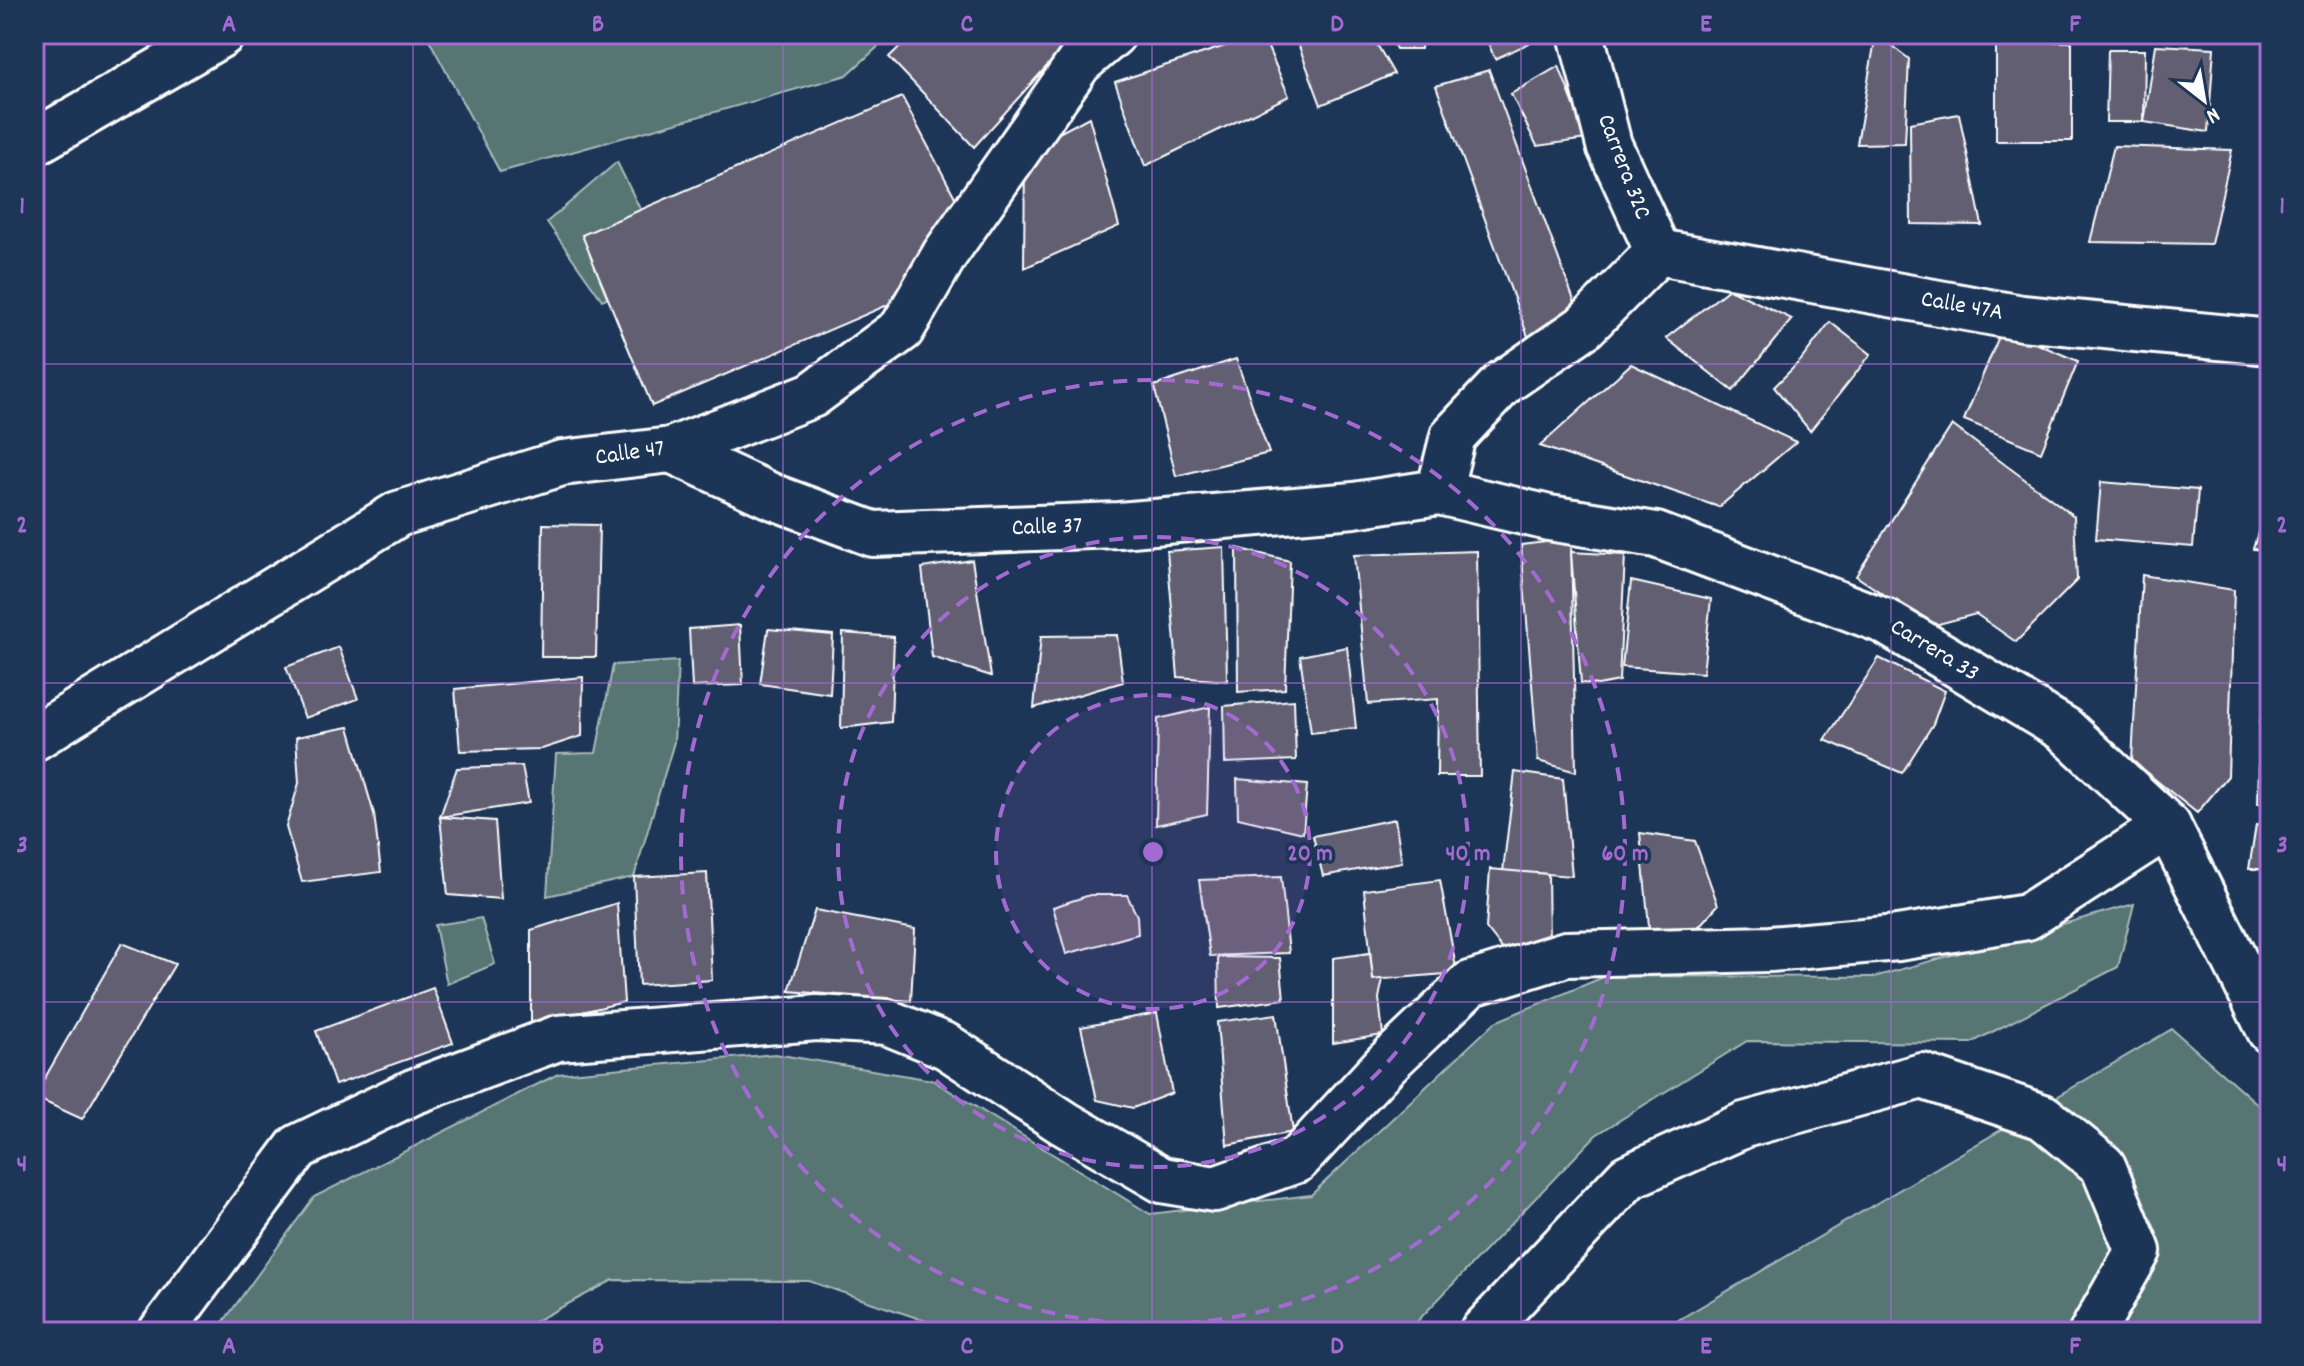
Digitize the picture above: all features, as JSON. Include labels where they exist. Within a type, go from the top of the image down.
[{"type":"street","points":[[34,143],[222,34]]},
{"type":"street","name":"Calle 47","points":[[34,738],[398,514],[562,463],[671,450],[812,395],[902,329],[945,254],[1079,63],[1113,34]]},
{"type":"street","name":"Carrera 32C","points":[[1594,35],[1609,145],[1658,252]]},
{"type":"street","points":[[1439,492],[1453,436],[1503,383],[1584,327],[1658,252]]},
{"type":"street","name":"Calle 47A","points":[[1658,252],[2022,318],[2270,342]]},
{"type":"street","name":"Calle 37","points":[[671,450],[771,496],[873,534],[1119,525],[1354,505],[1439,492]]},
{"type":"street","name":"Carrera 33","points":[[1439,492],[1549,518],[1656,535],[1884,621],[2064,729],[2168,826],[2270,1031]]},
{"type":"street","points":[[161,1332],[298,1147],[413,1092],[558,1038],[817,1018],[887,1022],[946,1046],[1064,1123],[1162,1180],[1215,1189],[1297,1160],[1386,1064],[1470,984],[1566,954],[1770,949],[1898,938],[2027,917],[2168,826]]},
{"type":"street","points":[[1482,1332],[1628,1177],[1744,1125],[1922,1076],[2043,1117],[2103,1166],[2138,1251],[2092,1332]]},
{"type":"green space","points":[[426,34],[892,34],[847,75],[500,172]]},
{"type":"green space","points":[[617,162],[670,270],[602,300],[547,222]]},
{"type":"green space","points":[[678,661],[674,742],[634,877],[547,896],[556,754],[596,753],[613,665]]},
{"type":"green space","points":[[2134,904],[2118,967],[1971,1043],[1747,1041],[1596,1135],[1407,1332],[958,1332],[809,1281],[613,1280],[515,1332],[216,1332],[314,1197],[558,1074],[775,1054],[932,1080],[1150,1214],[1311,1195],[1495,1022],[1606,976],[1874,977]]},
{"type":"green space","points":[[481,918],[495,964],[447,984],[435,925]]},
{"type":"green space","points":[[2172,1029],[2270,1115],[2270,1332],[1658,1332]]},
{"type":"building","points":[[913,34],[1076,34],[974,147],[889,57]]},
{"type":"building","points":[[1262,34],[1289,96],[1145,166],[1115,82]]},
{"type":"building","points":[[1312,34],[1371,34],[1394,74],[1321,105],[1297,41]]},
{"type":"building","points":[[1389,34],[1422,34],[1421,49],[1396,49]]},
{"type":"building","points":[[1484,34],[1549,34],[1495,59]]},
{"type":"building","points":[[1876,34],[1909,59],[1905,143],[1857,144]]},
{"type":"building","points":[[1996,42],[2072,42],[2072,141],[1996,141]]},
{"type":"building","points":[[2156,45],[2214,48],[2208,132],[2144,122]]},
{"type":"building","points":[[2108,50],[2145,50],[2144,122],[2106,122]]},
{"type":"building","points":[[1559,66],[1587,139],[1537,146],[1511,94]]},
{"type":"building","points":[[1489,70],[1579,314],[1530,342],[1436,86]]},
{"type":"building","points":[[902,97],[956,199],[904,298],[652,406],[582,235]]},
{"type":"building","points":[[1959,114],[1982,225],[1911,224],[1910,123]]},
{"type":"building","points":[[1089,117],[1119,226],[1024,268],[1025,151]]},
{"type":"building","points":[[2114,146],[2232,150],[2211,244],[2090,242]]},
{"type":"building","points":[[1729,289],[1792,319],[1733,391],[1666,338]]},
{"type":"building","points":[[1830,322],[1871,354],[1810,431],[1774,387],[1801,360]]},
{"type":"building","points":[[2002,329],[2078,361],[2041,452],[1964,420]]},
{"type":"building","points":[[1236,359],[1269,453],[1176,476],[1154,386]]},
{"type":"building","points":[[1631,364],[1796,442],[1719,507],[1540,446]]},
{"type":"building","points":[[1952,425],[2074,516],[2077,580],[2016,642],[1976,614],[1931,626],[1856,576]]},
{"type":"building","points":[[2101,482],[2198,490],[2193,547],[2096,539]]},
{"type":"building","points":[[2270,492],[2270,551],[2253,549]]},
{"type":"building","points":[[543,524],[599,525],[596,657],[541,657]]},
{"type":"building","points":[[1571,539],[1576,772],[1538,761],[1521,545]]},
{"type":"building","points":[[1224,547],[1227,681],[1178,677],[1167,551]]},
{"type":"building","points":[[1237,548],[1290,561],[1285,689],[1238,692]]},
{"type":"building","points":[[1477,551],[1480,776],[1437,776],[1438,699],[1368,704],[1354,555]]},
{"type":"building","points":[[1571,552],[1625,555],[1619,681],[1598,685],[1581,683]]},
{"type":"building","points":[[972,560],[991,676],[932,657],[922,568]]},
{"type":"building","points":[[2142,575],[2234,590],[2228,776],[2197,813],[2132,761]]},
{"type":"building","points":[[1631,581],[1711,599],[1703,673],[1622,667]]},
{"type":"building","points":[[740,625],[743,685],[692,687],[689,629]]},
{"type":"building","points":[[768,629],[833,635],[830,694],[760,684]]},
{"type":"building","points":[[843,633],[894,637],[891,722],[841,728]]},
{"type":"building","points":[[1117,635],[1123,682],[1034,708],[1041,636]]},
{"type":"building","points":[[339,647],[358,699],[305,718],[286,667]]},
{"type":"building","points":[[1347,647],[1356,728],[1311,733],[1300,656]]},
{"type":"building","points":[[1879,658],[1945,691],[1933,724],[1902,773],[1825,740]]},
{"type":"building","points":[[583,677],[582,736],[542,749],[460,751],[455,689]]},
{"type":"building","points":[[1294,700],[1296,760],[1225,763],[1224,706]]},
{"type":"building","points":[[1210,707],[1207,814],[1156,825],[1158,719]]},
{"type":"building","points":[[2260,719],[2270,719],[2270,804],[2258,804]]},
{"type":"building","points":[[349,727],[374,814],[381,872],[302,882],[286,827],[299,783],[296,737]]},
{"type":"building","points":[[522,766],[529,803],[440,817],[457,768]]},
{"type":"building","points":[[1515,772],[1563,779],[1572,876],[1503,871]]},
{"type":"building","points":[[1237,779],[1307,785],[1303,833],[1238,818]]},
{"type":"building","points":[[440,817],[495,821],[501,899],[448,895]]},
{"type":"building","points":[[1395,819],[1402,862],[1323,876],[1313,836]]},
{"type":"building","points":[[2256,825],[2270,827],[2270,869],[2249,869]]},
{"type":"building","points":[[1640,833],[1695,841],[1718,905],[1693,933],[1650,937]]},
{"type":"building","points":[[1490,869],[1548,874],[1549,942],[1504,951],[1486,928]]},
{"type":"building","points":[[707,873],[712,980],[639,985],[634,877]]},
{"type":"building","points":[[1281,877],[1289,953],[1210,956],[1199,880]]},
{"type":"building","points":[[1440,880],[1457,973],[1373,980],[1364,890]]},
{"type":"building","points":[[1090,895],[1127,895],[1137,916],[1138,934],[1066,954],[1053,907]]},
{"type":"building","points":[[617,903],[624,1002],[531,1024],[531,930]]},
{"type":"building","points":[[815,910],[915,929],[911,1001],[789,991]]},
{"type":"building","points":[[122,943],[175,964],[82,1119],[34,1097]]},
{"type":"building","points":[[1370,953],[1373,980],[1383,979],[1379,998],[1383,1035],[1333,1043],[1333,958]]},
{"type":"building","points":[[1218,957],[1280,958],[1284,999],[1219,1008]]},
{"type":"building","points":[[433,988],[453,1043],[335,1085],[316,1031]]},
{"type":"building","points":[[1157,1013],[1172,1093],[1133,1108],[1097,1100],[1081,1027]]},
{"type":"building","points":[[1276,1014],[1293,1132],[1227,1145],[1217,1022]]}]
